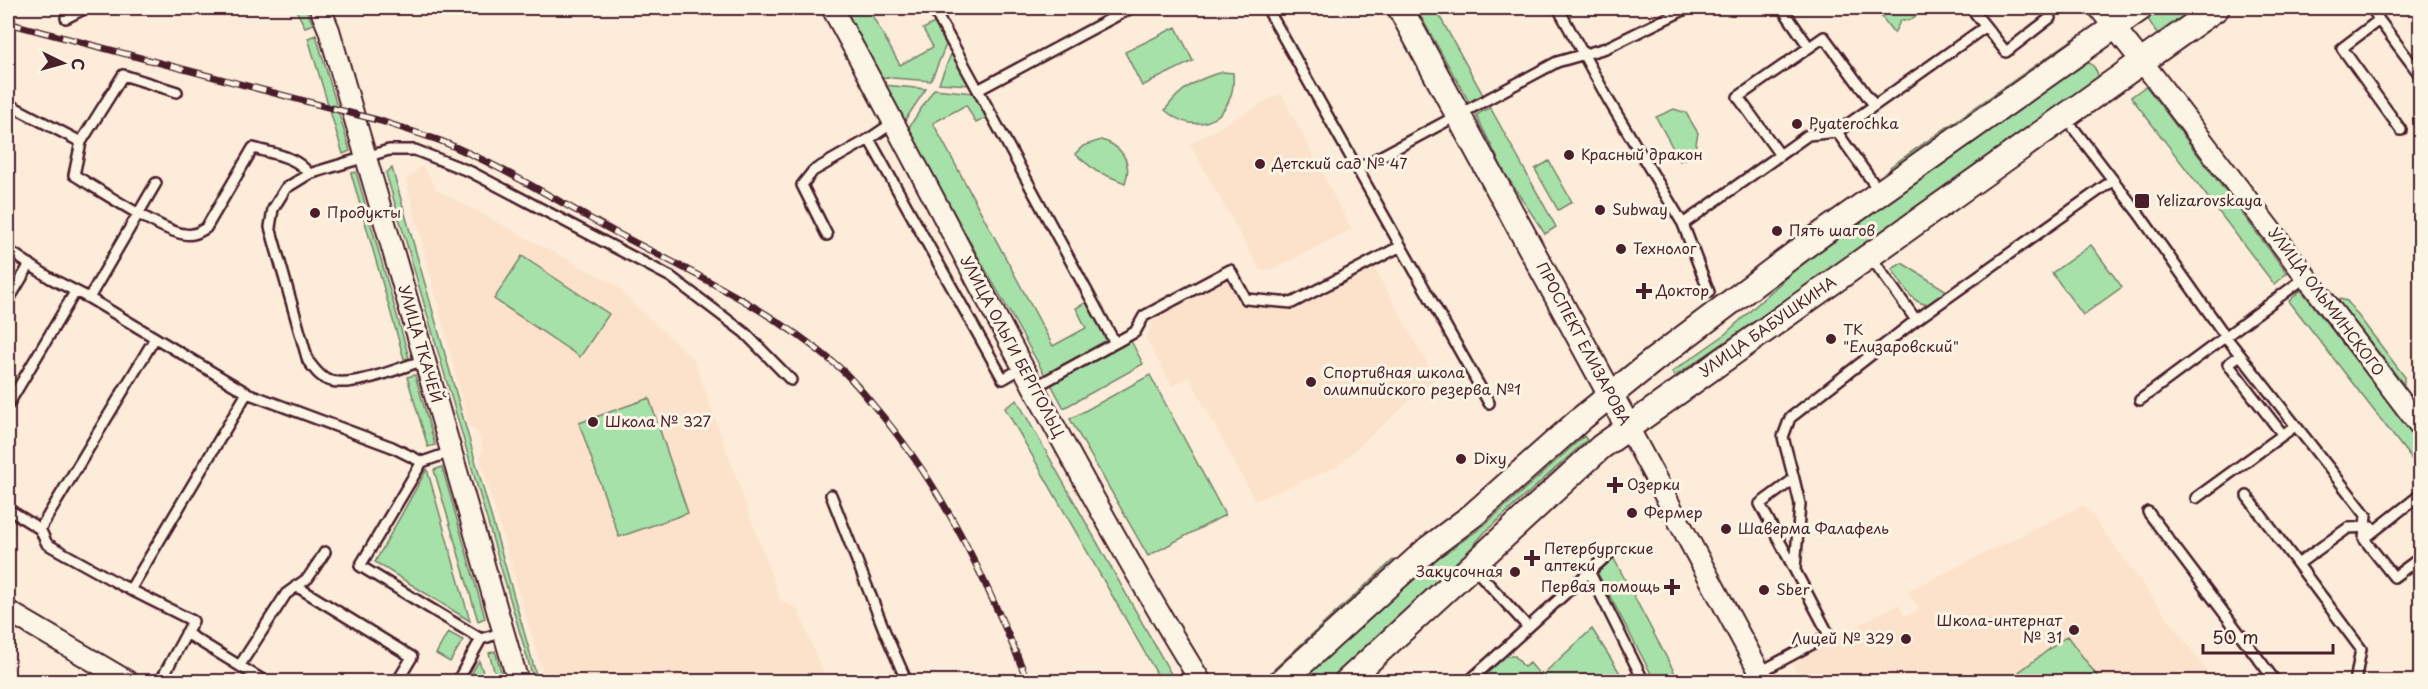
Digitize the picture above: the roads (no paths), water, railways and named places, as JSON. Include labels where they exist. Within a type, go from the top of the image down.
[{"type":"street","name":"УЛИЦА ТКАЧЕЙ","points":[[320,8],[366,156],[518,681]]},
{"type":"street","name":"УЛИЦА ОЛЬГИ БЕРГГОЛЬЦ","points":[[832,8],[1022,368],[1164,620],[1201,681]]},
{"type":"street","name":"ПРОСПЕКТ ЕЛИЗАРОВА","points":[[1400,8],[1762,677]]},
{"type":"street","name":"УЛИЦА ОЛЬМИНСКОГО","points":[[2098,8],[2421,426]]},
{"type":"street","points":[[1281,681],[1429,548],[1473,515],[1611,395],[1799,250],[2141,8]]},
{"type":"street","name":"УЛИЦА БАБУШКИНА","points":[[1346,681],[1600,447],[2217,8]]},
{"type":"street","points":[[8,611],[125,680]]},
{"type":"lane","points":[[66,18],[86,8]]},
{"type":"lane","points":[[933,8],[1114,343]]},
{"type":"lane","points":[[978,90],[1131,8]]},
{"type":"lane","points":[[1267,8],[1490,402]]},
{"type":"lane","points":[[1558,8],[1683,224],[1709,292]]},
{"type":"lane","points":[[1359,168],[1557,62],[1606,48],[1688,8]]},
{"type":"lane","points":[[1782,8],[1809,47]]},
{"type":"lane","points":[[1971,8],[2006,52],[2050,18]]},
{"type":"lane","points":[[2372,8],[2421,75]]},
{"type":"lane","points":[[2379,20],[2342,48],[2401,130]]},
{"type":"lane","points":[[1683,224],[1808,135],[1837,132],[1986,27]]},
{"type":"lane","points":[[1780,155],[1738,97],[1824,37],[1874,105]]},
{"type":"lane","points":[[177,92],[123,75],[81,142],[74,175],[175,232],[185,235],[196,234],[206,228],[253,148],[292,159],[303,165],[309,174]]},
{"type":"lane","points":[[8,104],[81,142]]},
{"type":"lane","points":[[826,235],[802,185],[813,171],[894,122]]},
{"type":"lane","points":[[2074,129],[2139,214],[2240,356],[2366,515],[2364,539],[2394,577],[2417,560],[2421,565]]},
{"type":"lane","points":[[1837,132],[1880,193]]},
{"type":"lane","points":[[869,139],[1003,379],[1022,368]]},
{"type":"lane","points":[[425,360],[357,380],[341,382],[327,380],[316,373],[308,361],[270,227],[273,209],[286,188],[309,174],[366,156],[389,150],[415,150],[471,172],[670,277],[745,333],[790,380]]},
{"type":"lane","points":[[1795,569],[1800,504],[1783,437],[1790,418],[1916,320],[2112,181]]},
{"type":"lane","points":[[89,298],[156,183]]},
{"type":"lane","points":[[1033,388],[1135,332],[1144,316],[1230,270],[1246,299],[1292,303],[1401,246]]},
{"type":"lane","points":[[8,250],[247,393],[392,447],[422,462]]},
{"type":"lane","points":[[1870,255],[1916,320]]},
{"type":"lane","points":[[8,301],[30,264]]},
{"type":"lane","points":[[2140,400],[2306,277]]},
{"type":"lane","points":[[8,405],[75,292]]},
{"type":"lane","points":[[40,528],[155,338]]},
{"type":"lane","points":[[2240,356],[2228,364],[2283,435]]},
{"type":"lane","points":[[130,590],[247,393]]},
{"type":"lane","points":[[2196,498],[2295,426]]},
{"type":"lane","points":[[451,452],[422,462],[360,566],[480,639]]},
{"type":"lane","points":[[1762,677],[1829,635],[1760,504],[1794,479]]},
{"type":"lane","points":[[831,495],[885,632],[907,681]]},
{"type":"lane","points":[[2364,539],[2421,495]]},
{"type":"lane","points":[[2247,496],[2361,649],[2355,681]]},
{"type":"lane","points":[[8,509],[40,528],[47,544],[130,590],[193,621],[160,681]]},
{"type":"lane","points":[[2148,513],[2276,681]]},
{"type":"lane","points":[[2298,564],[2348,528],[2365,526],[2379,528]]},
{"type":"lane","points":[[240,665],[286,594],[308,578],[325,552]]},
{"type":"lane","points":[[1468,681],[1611,552]]},
{"type":"lane","points":[[1472,566],[1528,627]]},
{"type":"lane","points":[[1589,571],[1644,681]]},
{"type":"lane","points":[[296,586],[412,657],[397,681]]},
{"type":"lane","points":[[457,681],[480,639],[504,632]]},
{"type":"lane","points":[[186,633],[266,681]]},
{"type":"railway","points":[[8,23],[381,121],[441,141],[507,172],[727,291],[783,325],[809,343],[850,378],[899,437],[922,470],[943,503],[980,573],[1028,682]]},
{"type":"place","name":"Pyaterochka","points":[[1797,124]]},
{"type":"place","name":"Красный дракон","points":[[1569,155]]},
{"type":"place","name":"Детский сад № 47","points":[[1260,164]]},
{"type":"place","name":"Yelizarovskaya","points":[[2142,201]]},
{"type":"place","name":"Subway","points":[[1600,210]]},
{"type":"place","name":"Продукты","points":[[315,213]]},
{"type":"place","name":"Пять шагов","points":[[1777,231]]},
{"type":"place","name":"Технолог","points":[[1621,249]]},
{"type":"place","name":"Доктор","points":[[1644,291]]},
{"type":"place","name":"ТК \"Елизаровский\"","points":[[1831,339]]},
{"type":"place","name":"Спортивная школа олимпийского резерва №1","points":[[1311,382]]},
{"type":"place","name":"Школа № 327","points":[[593,422]]},
{"type":"place","name":"Dixy","points":[[1461,459]]},
{"type":"place","name":"Озерки","points":[[1615,485]]},
{"type":"place","name":"Фермер","points":[[1632,513]]},
{"type":"place","name":"Шаверма Фалафель","points":[[1726,529]]},
{"type":"place","name":"Петербургские аптеки","points":[[1532,558]]},
{"type":"place","name":"Закусочная","points":[[1515,572]]},
{"type":"place","name":"Первая помощь","points":[[1672,587]]},
{"type":"place","name":"Sber","points":[[1764,590]]},
{"type":"place","name":"Школа-интернат № 31","points":[[2074,630]]},
{"type":"place","name":"Лицей № 329","points":[[1906,639]]}]
